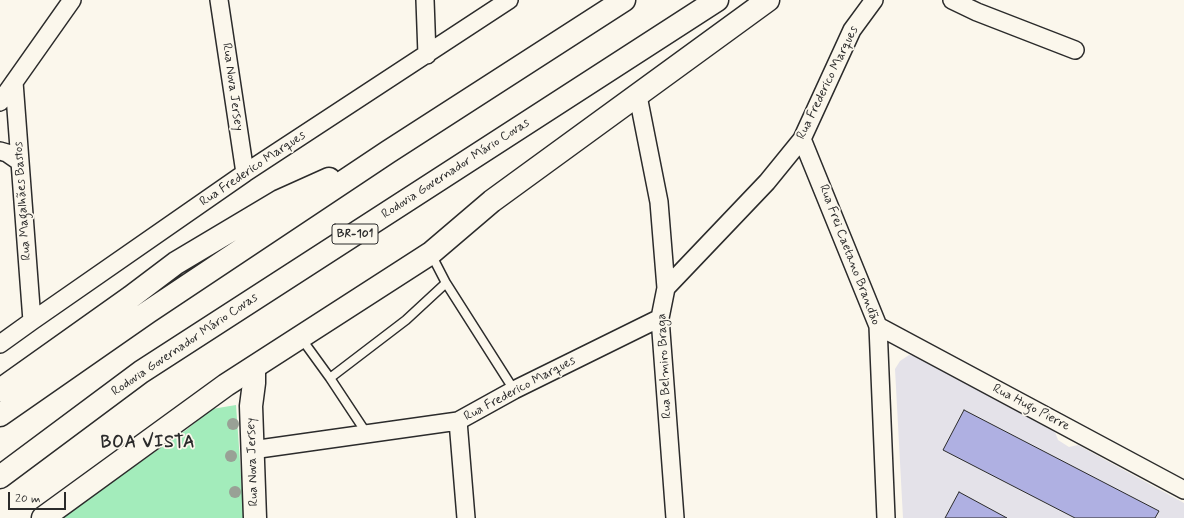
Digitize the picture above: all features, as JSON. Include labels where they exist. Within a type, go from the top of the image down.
[{"type":"main road","points":[[0,415],[148,312],[388,152],[624,0]]},
{"type":"main road","name":"Rodovia Governador Mário Covas","points":[[0,477],[141,372],[717,0]]},
{"type":"main road","points":[[48,516],[226,385],[431,253],[492,201],[768,0]]},
{"type":"main road","points":[[0,390],[131,297],[176,263],[280,201],[388,152]]},
{"type":"main road","name":"Rua Nova Jersey","points":[[254,368],[251,406],[255,518]]},
{"type":"main road","name":"Rua Nova Jersey","points":[[226,385],[251,406]]},
{"type":"street","points":[[0,102],[72,0]]},
{"type":"street","name":"Rua Nova Jersey","points":[[220,0],[245,173]]},
{"type":"street","points":[[425,0],[427,55]]},
{"type":"street","name":"Rua Frederico Marques","points":[[0,344],[32,320],[245,173],[509,0]]},
{"type":"street","name":"Rua Frederico Marques","points":[[666,288],[767,182],[802,139],[852,30],[874,0]]},
{"type":"street","points":[[952,0],[978,12],[1075,50]]},
{"type":"street","name":"Rua Magalhães Bastos","points":[[14,82],[32,320]]},
{"type":"street","name":"Rua Belmiro Braga","points":[[638,96],[659,202],[666,288],[660,318],[675,518]]},
{"type":"street","name":"Rua Frei Caetano Brandão","points":[[802,139],[878,326],[886,518]]},
{"type":"street","points":[[0,151],[7,153],[20,162]]},
{"type":"street","name":"Rua Frederico Marques","points":[[252,450],[458,421],[514,390],[660,318]]},
{"type":"street","name":"Rua Hugo Pierre","points":[[878,326],[1184,490]]},
{"type":"street","points":[[458,421],[466,518]]},
{"type":"lane","points":[[431,253],[446,283],[514,390]]},
{"type":"lane","points":[[330,378],[406,320],[446,283]]},
{"type":"lane","points":[[301,337],[367,435]]},
{"type":"shaded area","points":[[909,355],[919,357],[1055,432],[1058,440],[1069,447],[1078,445],[1184,503],[1184,518],[903,518],[895,369],[900,361]]},
{"type":"green space","points":[[236,405],[244,518],[61,518],[186,430],[212,409]]},
{"type":"building","points":[[964,410],[1159,511],[1155,518],[1075,518],[943,450]]},
{"type":"building","points":[[959,492],[1007,518],[945,518]]},
{"type":"district","name":"BOA VISTA","points":[[148,443]]}]
